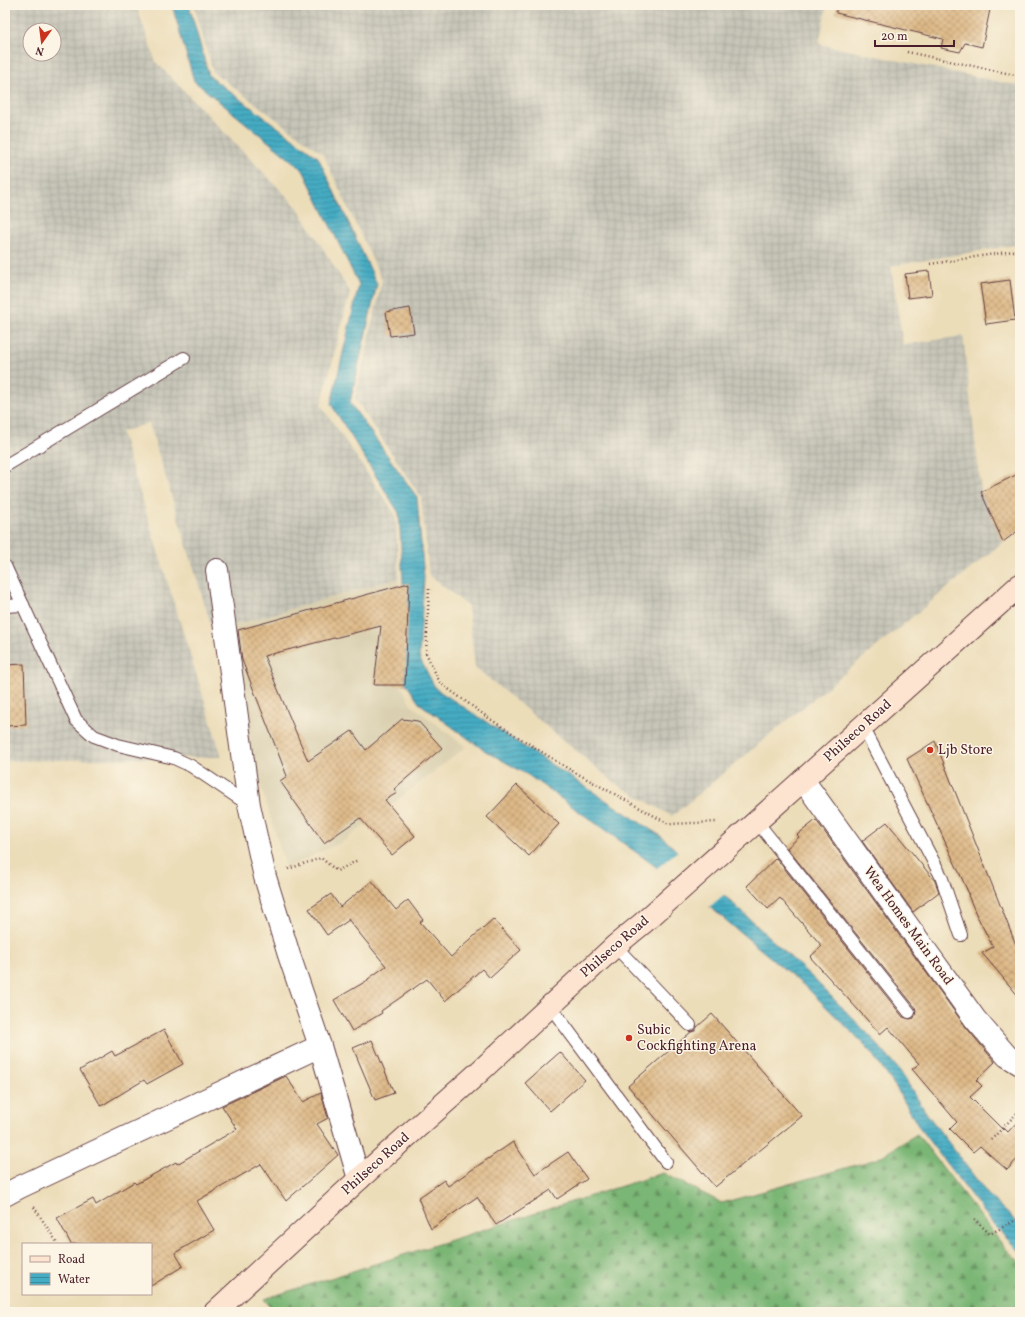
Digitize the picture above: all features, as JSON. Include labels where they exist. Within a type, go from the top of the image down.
[{"type":"street","points":[[217,570],[249,805],[265,877],[289,956],[320,1046],[359,1179]]},
{"type":"street","name":"Philseco Road","points":[[215,1312],[359,1179],[477,1074],[615,946],[804,780],[1020,585]]},
{"type":"street","name":"Wea Homes Main Road","points":[[804,780],[975,1019],[1007,1056],[1020,1064]]},
{"type":"street","points":[[13,1191],[320,1046]]},
{"type":"lane","points":[[5,466],[184,358]]},
{"type":"lane","points":[[5,566],[76,720],[94,736],[118,745],[174,758],[191,766],[249,805]]},
{"type":"lane","points":[[5,606],[23,605]]},
{"type":"lane","points":[[863,727],[941,876],[961,936]]},
{"type":"lane","points":[[756,822],[909,1012]]},
{"type":"lane","points":[[615,946],[690,1025]]},
{"type":"lane","points":[[550,1006],[666,1162]]},
{"type":"path","points":[[907,52],[1020,76]]},
{"type":"path","points":[[930,264],[1020,250]]},
{"type":"path","points":[[429,589],[426,654],[440,683],[490,719],[567,768],[669,824],[756,822]]},
{"type":"path","points":[[265,877],[320,858],[337,870],[358,860]]},
{"type":"path","points":[[991,1140],[1020,1110]]},
{"type":"path","points":[[13,1191],[57,1243]]},
{"type":"path","points":[[974,1219],[990,1234],[1020,1218]]},
{"type":"shaded area","points":[[5,5],[136,5],[156,62],[298,208],[350,292],[321,405],[395,514],[399,578],[213,631],[149,423],[121,432],[222,757],[5,761]]},
{"type":"shaded area","points":[[194,5],[827,5],[819,44],[1020,86],[1020,244],[891,266],[903,345],[963,336],[981,492],[1003,542],[672,816],[616,784],[475,667],[468,606],[429,575],[421,497],[355,399],[382,280],[323,154],[213,72]]},
{"type":"shaded area","points":[[399,578],[396,675],[411,705],[466,747],[344,841],[286,868],[213,631]]},
{"type":"green space","points":[[917,1134],[1005,1248],[1020,1262],[1020,1312],[275,1312],[264,1299],[663,1173],[722,1203],[877,1159]]},
{"type":"water","points":[[172,5],[189,5],[209,76],[318,157],[377,284],[350,403],[417,497],[424,578],[419,657],[436,689],[662,837],[818,983],[872,1038],[900,1071],[927,1114],[989,1196],[1020,1225],[1020,1252],[993,1224],[920,1129],[897,1089],[867,1047],[808,989],[710,907],[644,858],[528,775],[484,750],[419,703],[396,668],[403,583],[399,513],[331,404],[359,285],[303,170],[194,81]]},
{"type":"pier","points":[[679,850],[726,893],[708,908],[656,869]]},
{"type":"building","points":[[836,5],[991,5],[982,47],[965,43],[960,52],[941,48],[943,39],[836,13]]},
{"type":"building","points":[[929,271],[932,295],[908,298],[905,274]]},
{"type":"building","points":[[1010,280],[1015,320],[986,324],[980,284]]},
{"type":"building","points":[[410,308],[414,333],[390,336],[386,312]]},
{"type":"building","points":[[1020,473],[1020,529],[1003,542],[981,492]]},
{"type":"building","points":[[409,583],[405,685],[374,685],[381,626],[264,656],[308,761],[352,731],[366,750],[402,719],[418,721],[442,748],[394,789],[397,793],[385,800],[415,836],[392,855],[360,818],[324,843],[280,781],[287,776],[242,660],[238,630]]},
{"type":"building","points":[[24,664],[26,725],[5,726],[5,665]]},
{"type":"building","points":[[935,741],[1020,955],[1020,998],[982,953],[993,947],[976,914],[968,895],[969,894],[907,759]]},
{"type":"building","points":[[517,785],[559,824],[529,856],[487,817]]},
{"type":"building","points":[[816,820],[965,1026],[995,1062],[976,1080],[982,1086],[970,1097],[1003,1130],[1004,1128],[1008,1132],[1020,1119],[1020,1156],[1007,1170],[980,1146],[973,1152],[950,1129],[957,1122],[912,1069],[919,1064],[888,1027],[880,1034],[810,957],[822,946],[780,898],[768,909],[747,886],[776,858],[903,1017],[910,1019],[914,1018],[916,1011],[915,1007],[787,848],[799,837],[797,835]]},
{"type":"building","points":[[887,822],[935,881],[939,892],[913,912],[862,841]]},
{"type":"building","points":[[372,881],[396,910],[408,900],[423,920],[420,922],[451,957],[493,919],[521,950],[490,978],[482,969],[445,1001],[427,979],[381,1011],[382,1013],[352,1031],[334,1000],[368,980],[386,966],[349,920],[327,935],[309,909],[331,894],[340,907]]},
{"type":"building","points":[[712,1014],[802,1116],[715,1187],[628,1086],[691,1032],[695,1031],[697,1027]]},
{"type":"building","points":[[164,1030],[183,1064],[147,1084],[144,1080],[101,1106],[80,1070],[112,1051],[115,1056]]},
{"type":"building","points":[[372,1040],[394,1093],[375,1100],[353,1048]]},
{"type":"building","points":[[560,1052],[585,1080],[550,1111],[525,1083]]},
{"type":"building","points":[[286,1076],[303,1102],[321,1093],[328,1118],[317,1124],[338,1155],[286,1201],[261,1164],[197,1201],[214,1230],[175,1253],[183,1266],[152,1285],[152,1243],[70,1243],[57,1218],[93,1199],[96,1205],[134,1182],[136,1184],[176,1162],[177,1164],[237,1129],[222,1106]]},
{"type":"building","points":[[513,1142],[535,1174],[568,1152],[587,1179],[557,1199],[551,1190],[496,1225],[477,1197],[431,1229],[418,1198],[444,1180],[448,1186]]},
{"type":"place","name":"Ljb Store","points":[[930,750]]},
{"type":"place","name":"Subic Cockfighting Arena","points":[[629,1038]]}]
